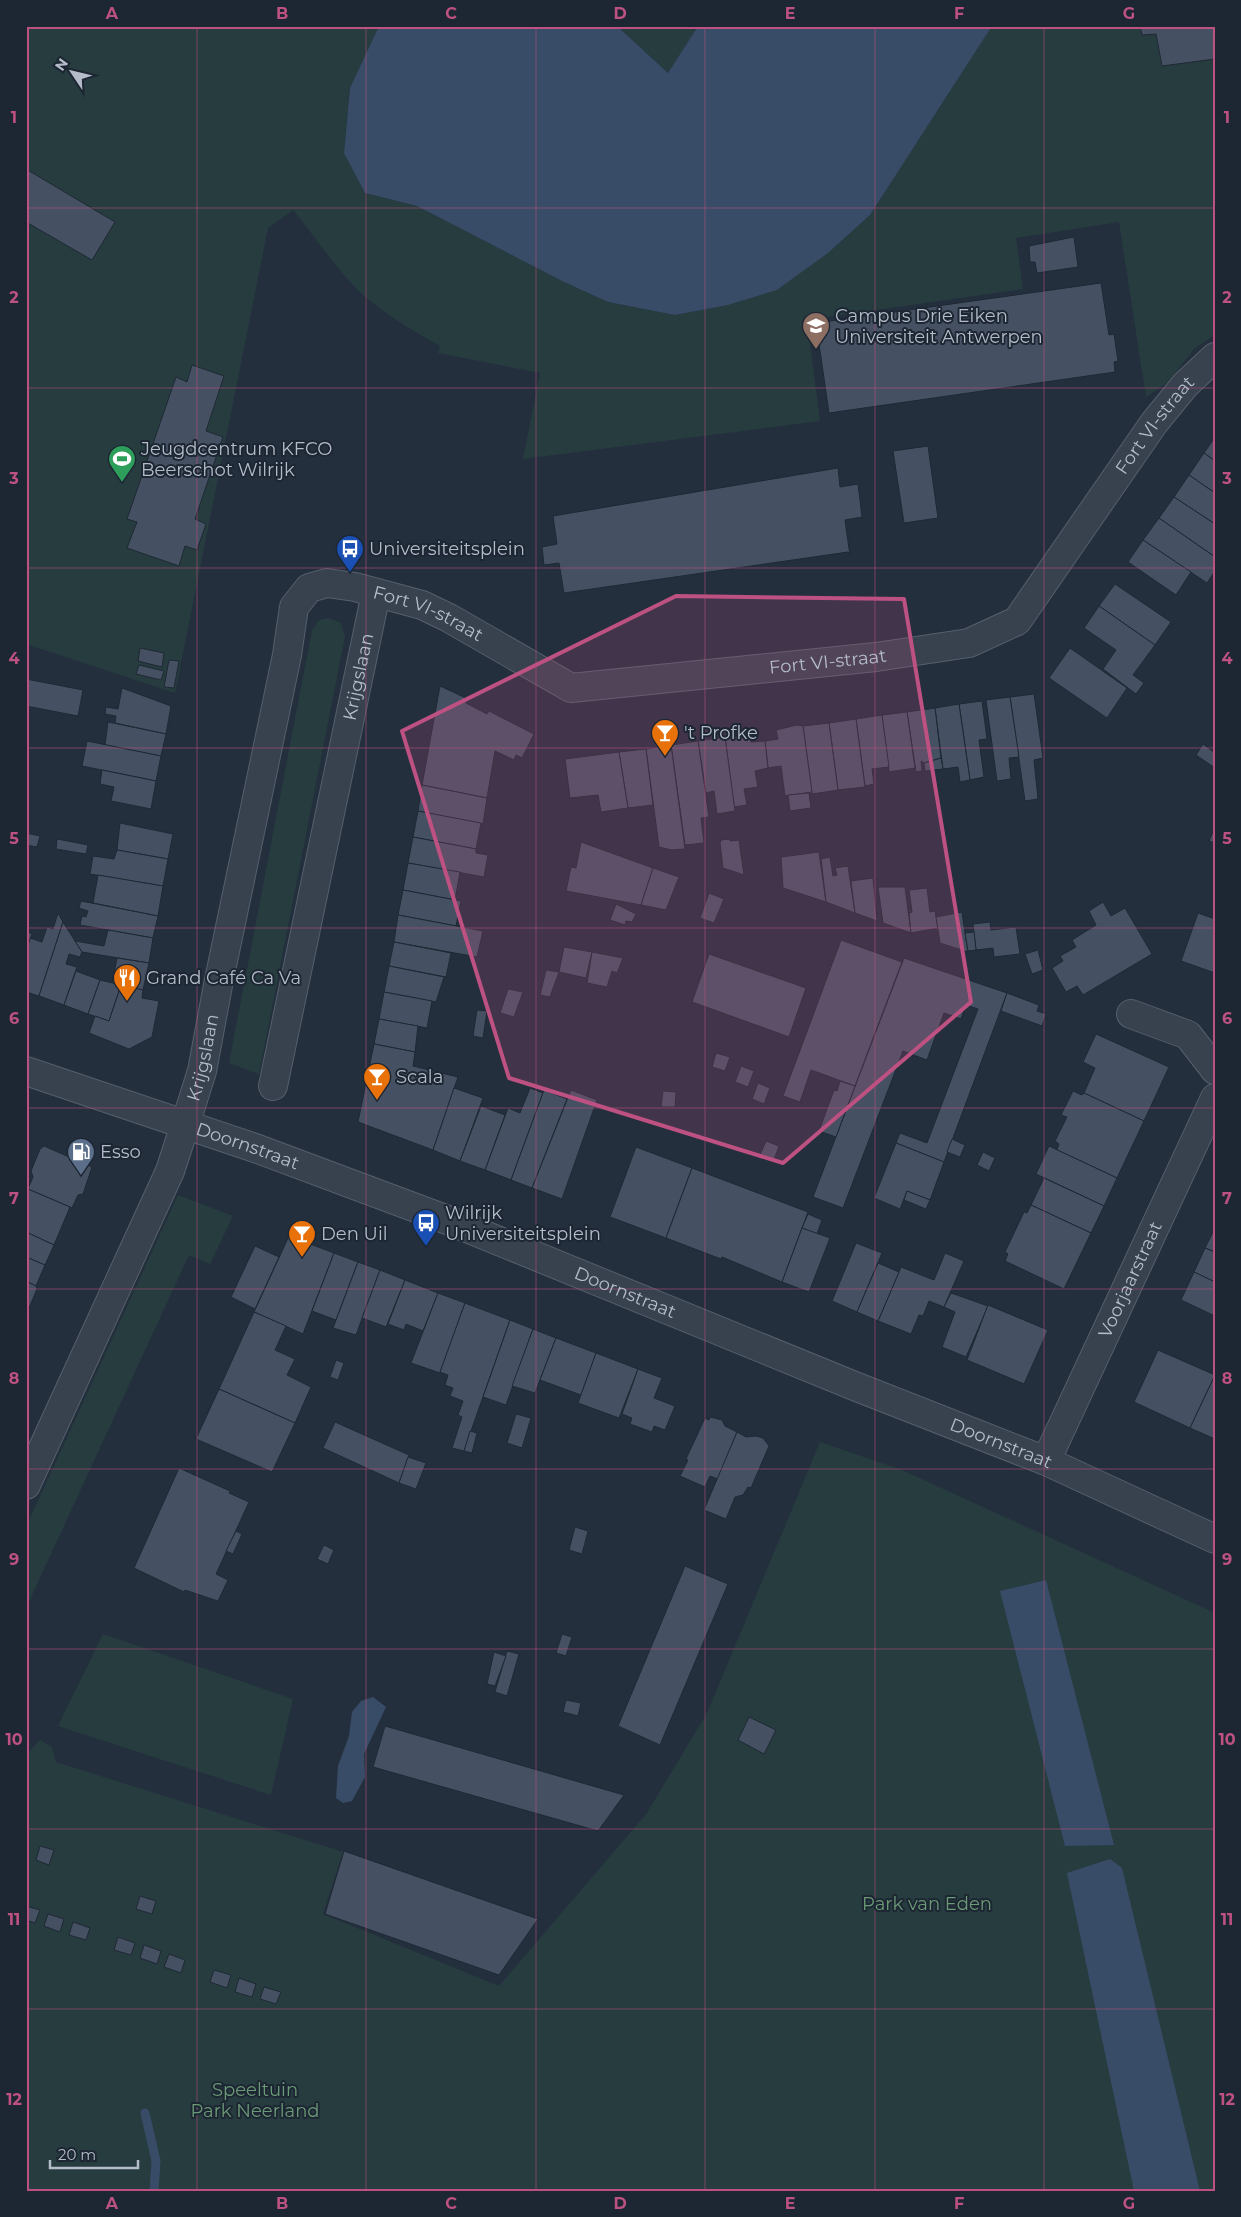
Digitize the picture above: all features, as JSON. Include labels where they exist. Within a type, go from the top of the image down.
[{"type":"street","name":"Fort VI-straat","points":[[274,722],[294,608],[309,588],[327,582],[376,592],[422,606],[449,618],[572,688],[876,657],[969,643],[1017,621],[1154,423],[1185,384],[1215,357]]},
{"type":"street","name":"Krijgslaan","points":[[273,1086],[376,592]]},
{"type":"street","name":"Krijgslaan","points":[[26,1485],[170,1171],[185,1125],[202,1070],[219,980],[274,722]]},
{"type":"street","points":[[1131,1014],[1188,1035],[1215,1070]]},
{"type":"street","name":"Doornstraat","points":[[26,1071],[258,1149],[440,1217],[857,1387],[1046,1461],[1215,1539]]},
{"type":"street","name":"Voorjaarstraat","points":[[1046,1461],[1215,1098]]},
{"type":"highlighted area","points":[[676,596],[904,599],[971,1002],[783,1163],[509,1078],[402,731]]},
{"type":"green space","points":[[26,26],[379,26],[350,88],[344,152],[365,193],[417,206],[562,281],[608,302],[675,315],[728,305],[777,290],[828,253],[870,215],[992,26],[1215,26],[1215,335],[1195,348],[1167,383],[1146,397],[1119,222],[1016,238],[1023,289],[807,320],[820,421],[523,459],[540,373],[438,353],[440,346],[377,307],[358,290],[338,268],[293,210],[268,228],[175,693],[26,644]]},
{"type":"green space","points":[[617,26],[698,26],[668,73]]},
{"type":"green space","points":[[329,618],[341,623],[345,636],[259,1074],[229,1063],[312,630],[319,620]]},
{"type":"green space","points":[[178,1195],[233,1216],[210,1264],[189,1255],[26,1608],[26,1527]]},
{"type":"green space","name":"Park van Eden","points":[[820,1442],[902,1470],[1215,1613],[1215,2191],[26,2191],[26,1755],[40,1740],[52,1747],[56,1762],[343,1852],[323,1914],[499,1986],[647,1813],[707,1713]]},
{"type":"green space","points":[[103,1634],[293,1699],[271,1795],[58,1726]]},
{"type":"water","points":[[379,26],[617,26],[668,73],[698,26],[992,26],[870,215],[828,253],[777,290],[728,305],[675,315],[608,302],[562,281],[417,206],[365,193],[344,153],[350,88]]},
{"type":"water","points":[[1046,1580],[1114,1845],[1065,1846],[1000,1591]]},
{"type":"water","points":[[373,1697],[386,1707],[364,1754],[365,1777],[352,1801],[343,1803],[336,1798],[338,1766],[349,1736],[352,1712],[361,1701]]},
{"type":"water","points":[[1110,1859],[1122,1868],[1200,2191],[1134,2191],[1067,1873]]},
{"type":"building","points":[[1140,26],[1215,26],[1215,59],[1162,66],[1156,34],[1142,35]]},
{"type":"building","points":[[26,169],[115,222],[92,260],[26,222]]},
{"type":"building","points":[[1074,237],[1078,267],[1037,273],[1035,262],[1030,262],[1029,246]]},
{"type":"building","points":[[1101,283],[1109,335],[1114,334],[1118,361],[1114,362],[1115,372],[829,413],[816,323]]},
{"type":"building","points":[[192,365],[224,376],[206,431],[223,437],[195,519],[206,524],[197,550],[185,546],[179,566],[127,548],[137,522],[127,519],[176,377],[187,382]]},
{"type":"building","points":[[1215,437],[1215,461],[1204,453]]},
{"type":"building","points":[[928,446],[938,518],[904,523],[893,451]]},
{"type":"building","points":[[1204,453],[1215,461],[1215,493],[1189,475]]},
{"type":"building","points":[[838,468],[840,487],[858,484],[862,517],[845,520],[850,556],[848,552],[564,593],[559,563],[544,565],[542,547],[557,544],[553,516]]},
{"type":"building","points":[[1189,475],[1215,493],[1215,524],[1174,497]]},
{"type":"building","points":[[1174,497],[1215,524],[1215,557],[1159,518]]},
{"type":"building","points":[[1159,518],[1215,557],[1215,571],[1207,583],[1143,540]]},
{"type":"building","points":[[1143,540],[1191,572],[1176,595],[1128,562]]},
{"type":"building","points":[[1115,584],[1171,622],[1155,645],[1099,606]]},
{"type":"building","points":[[1099,606],[1155,645],[1133,675],[1144,683],[1136,694],[1103,669],[1116,650],[1084,628]]},
{"type":"building","points":[[140,648],[164,653],[162,667],[138,661]]},
{"type":"building","points":[[1070,648],[1127,688],[1107,718],[1049,678]]},
{"type":"building","points":[[169,660],[179,661],[174,688],[164,687]]},
{"type":"building","points":[[139,665],[164,671],[161,680],[136,674]]},
{"type":"building","points":[[26,679],[83,690],[78,716],[26,706]]},
{"type":"building","points":[[440,686],[468,699],[466,703],[487,714],[489,711],[534,734],[522,758],[516,755],[514,760],[495,751],[487,798],[422,785]]},
{"type":"building","points":[[122,688],[171,706],[166,734],[115,723],[116,716],[105,714],[106,707],[118,709]]},
{"type":"building","points":[[1034,694],[1043,758],[1034,760],[1038,799],[1025,801],[1010,697]]},
{"type":"building","points":[[1010,697],[1019,757],[1009,758],[1011,779],[997,781],[986,700]]},
{"type":"building","points":[[982,701],[987,739],[979,740],[984,777],[970,780],[959,704]]},
{"type":"building","points":[[959,704],[970,780],[960,782],[958,767],[943,769],[935,708]]},
{"type":"building","points":[[935,708],[941,758],[924,763],[921,761],[922,771],[916,772],[907,712]]},
{"type":"building","points":[[907,712],[915,768],[889,772],[882,715]]},
{"type":"building","points":[[882,715],[889,767],[872,769],[874,784],[865,786],[856,719]]},
{"type":"building","points":[[856,719],[865,787],[838,790],[829,723]]},
{"type":"building","points":[[108,722],[166,734],[161,756],[105,745]]},
{"type":"building","points":[[829,723],[838,790],[812,794],[803,726]]},
{"type":"building","points":[[797,725],[803,726],[812,792],[785,796],[781,766],[768,768],[765,741],[778,739],[776,730]]},
{"type":"building","points":[[750,734],[751,742],[765,741],[768,768],[755,771],[758,787],[744,789],[747,805],[734,807],[725,737]]},
{"type":"building","points":[[725,737],[735,811],[717,814],[714,791],[706,793],[698,741]]},
{"type":"building","points":[[87,741],[161,756],[156,781],[82,766]]},
{"type":"building","points":[[698,741],[709,817],[701,818],[704,843],[685,845],[671,745]]},
{"type":"building","points":[[1203,744],[1215,753],[1215,768],[1196,755]]},
{"type":"building","points":[[671,745],[685,849],[672,850],[659,847],[646,749]]},
{"type":"building","points":[[646,749],[653,805],[628,808],[619,752]]},
{"type":"building","points":[[619,752],[628,808],[601,812],[598,795],[570,798],[565,759]]},
{"type":"building","points":[[941,758],[943,769],[925,771],[924,763]]},
{"type":"building","points":[[102,770],[156,781],[151,809],[111,801],[114,787],[100,784]]},
{"type":"building","points":[[422,785],[487,798],[483,824],[418,811]]},
{"type":"building","points":[[809,793],[811,808],[790,811],[788,795]]},
{"type":"building","points":[[418,811],[481,823],[476,849],[413,837]]},
{"type":"building","points":[[120,823],[173,834],[168,859],[117,850]]},
{"type":"building","points":[[1215,827],[1215,843],[1209,841]]},
{"type":"building","points":[[26,833],[40,836],[37,847],[26,845]]},
{"type":"building","points":[[413,837],[476,849],[476,853],[488,855],[484,877],[408,863]]},
{"type":"building","points":[[57,839],[88,845],[86,854],[56,849]]},
{"type":"building","points":[[730,839],[730,841],[739,840],[744,875],[723,868],[720,843],[721,840]]},
{"type":"building","points":[[581,842],[653,868],[641,905],[566,891],[571,867],[576,868]]},
{"type":"building","points":[[117,850],[168,859],[163,886],[90,874],[93,856],[114,859]]},
{"type":"building","points":[[819,852],[826,902],[783,888],[781,857]]},
{"type":"building","points":[[830,857],[833,876],[837,875],[835,868],[848,866],[855,913],[826,902],[821,859]]},
{"type":"building","points":[[408,863],[460,872],[455,900],[403,890]]},
{"type":"building","points":[[653,868],[679,877],[666,910],[641,905]]},
{"type":"building","points":[[98,875],[163,886],[158,916],[93,903]]},
{"type":"building","points":[[873,878],[877,921],[855,913],[851,881]]},
{"type":"building","points":[[878,887],[905,887],[911,933],[883,923]]},
{"type":"building","points":[[927,888],[930,912],[935,911],[938,928],[911,933],[909,913],[912,912],[909,890]]},
{"type":"building","points":[[403,890],[461,901],[456,926],[398,915]]},
{"type":"building","points":[[709,893],[724,899],[714,923],[700,918]]},
{"type":"building","points":[[81,901],[158,916],[153,938],[80,925],[82,916],[86,917],[88,911],[79,908]]},
{"type":"building","points":[[1103,902],[1111,916],[1125,908],[1152,954],[1083,995],[1077,986],[1066,992],[1052,968],[1063,961],[1060,956],[1076,947],[1072,940],[1096,925],[1089,911]]},
{"type":"building","points":[[616,904],[636,914],[632,922],[626,921],[625,925],[610,920]]},
{"type":"building","points":[[962,912],[968,952],[940,943],[936,917]]},
{"type":"building","points":[[58,913],[63,922],[39,996],[26,992],[26,950],[30,938],[42,942],[47,927],[53,929]]},
{"type":"building","points":[[1198,913],[1215,919],[1215,973],[1181,961]]},
{"type":"building","points":[[398,915],[483,931],[477,957],[394,942]]},
{"type":"building","points":[[63,922],[82,952],[80,957],[69,954],[66,964],[77,967],[64,1005],[39,996]]},
{"type":"building","points":[[990,922],[991,930],[1016,927],[1020,954],[994,957],[993,948],[976,950],[973,924]]},
{"type":"building","points":[[108,930],[153,938],[149,963],[82,952],[75,941],[104,946]]},
{"type":"building","points":[[26,931],[32,934],[26,950]]},
{"type":"building","points":[[974,932],[976,950],[968,951],[965,933]]},
{"type":"building","points":[[841,940],[902,962],[855,1086],[811,1070],[800,1102],[783,1096]]},
{"type":"building","points":[[394,942],[451,953],[446,977],[389,966]]},
{"type":"building","points":[[564,947],[592,952],[586,978],[559,972]]},
{"type":"building","points":[[1038,950],[1043,970],[1032,974],[1025,954]]},
{"type":"building","points":[[592,952],[623,958],[617,973],[612,971],[607,987],[587,983]]},
{"type":"building","points":[[709,954],[806,988],[789,1037],[692,1002]]},
{"type":"building","points":[[117,958],[149,963],[143,990],[112,983]]},
{"type":"building","points":[[904,958],[1007,993],[944,1162],[896,1143],[900,1133],[927,1143],[978,1009],[966,1005],[961,1019],[944,1013],[927,1060],[903,1051],[843,1208],[813,1197]]},
{"type":"building","points":[[389,966],[444,977],[436,1002],[384,992]]},
{"type":"building","points":[[546,970],[559,972],[550,997],[540,995]]},
{"type":"building","points":[[76,971],[100,980],[88,1014],[64,1005]]},
{"type":"building","points":[[100,980],[121,985],[109,1021],[88,1014]]},
{"type":"building","points":[[121,985],[143,990],[142,998],[159,1001],[152,1037],[129,1049],[89,1033],[95,1016],[109,1021]]},
{"type":"building","points":[[508,989],[523,992],[514,1017],[500,1013]]},
{"type":"building","points":[[384,992],[432,1001],[427,1028],[379,1019]]},
{"type":"building","points":[[1007,993],[1039,1005],[1037,1011],[1046,1014],[1042,1026],[1001,1011]]},
{"type":"building","points":[[477,1010],[487,1011],[483,1038],[473,1036]]},
{"type":"building","points":[[379,1019],[418,1026],[415,1052],[374,1044]]},
{"type":"building","points":[[1096,1034],[1169,1067],[1144,1121],[1084,1093],[1095,1068],[1083,1062]]},
{"type":"building","points":[[374,1044],[415,1052],[413,1066],[458,1077],[433,1150],[358,1122]]},
{"type":"building","points":[[716,1053],[730,1057],[725,1071],[712,1067]]},
{"type":"building","points":[[741,1066],[754,1071],[748,1087],[735,1082]]},
{"type":"building","points":[[840,1081],[855,1086],[836,1137],[819,1131],[834,1090],[837,1091]]},
{"type":"building","points":[[758,1083],[770,1088],[764,1104],[752,1099]]},
{"type":"building","points":[[454,1088],[483,1098],[460,1161],[433,1150]]},
{"type":"building","points":[[530,1088],[543,1093],[511,1180],[485,1170],[508,1108],[520,1113]]},
{"type":"building","points":[[544,1090],[567,1099],[532,1188],[511,1180]]},
{"type":"building","points":[[571,1090],[597,1100],[562,1199],[532,1188]]},
{"type":"building","points":[[663,1091],[676,1092],[675,1107],[661,1107]]},
{"type":"building","points":[[1073,1091],[1082,1095],[1084,1093],[1144,1121],[1117,1178],[1057,1150],[1059,1144],[1055,1141],[1067,1117],[1061,1115]]},
{"type":"building","points":[[481,1106],[505,1115],[485,1170],[460,1161]]},
{"type":"building","points":[[952,1139],[965,1145],[960,1157],[947,1152]]},
{"type":"building","points":[[766,1141],[779,1146],[774,1160],[760,1155]]},
{"type":"building","points":[[896,1143],[944,1162],[930,1200],[907,1191],[900,1209],[874,1198]]},
{"type":"building","points":[[44,1146],[92,1167],[83,1194],[78,1195],[72,1208],[28,1189],[33,1177],[31,1171],[40,1149]]},
{"type":"building","points":[[1049,1146],[1117,1178],[1104,1206],[1036,1174]]},
{"type":"building","points":[[636,1147],[692,1168],[666,1238],[610,1217]]},
{"type":"building","points":[[983,1152],[995,1158],[989,1171],[977,1165]]},
{"type":"building","points":[[692,1168],[808,1212],[782,1282],[722,1257],[721,1259],[666,1238]]},
{"type":"building","points":[[1044,1178],[1104,1206],[1091,1233],[1031,1205]]},
{"type":"building","points":[[28,1189],[70,1207],[54,1245],[26,1232]]},
{"type":"building","points":[[907,1191],[930,1200],[926,1209],[904,1200]]},
{"type":"building","points":[[1031,1205],[1091,1233],[1064,1289],[1005,1261],[1008,1254],[1005,1252],[1024,1212],[1027,1213]]},
{"type":"building","points":[[808,1214],[822,1220],[817,1234],[802,1228]]},
{"type":"building","points":[[802,1228],[830,1238],[809,1292],[782,1282]]},
{"type":"building","points":[[1215,1228],[1215,1252],[1205,1248]]},
{"type":"building","points":[[26,1232],[54,1245],[45,1265],[26,1257]]},
{"type":"building","points":[[289,1236],[334,1253],[303,1334],[254,1312]]},
{"type":"building","points":[[856,1243],[882,1253],[857,1312],[832,1301]]},
{"type":"building","points":[[255,1246],[279,1257],[255,1309],[231,1297]]},
{"type":"building","points":[[1205,1248],[1215,1252],[1215,1282],[1194,1272]]},
{"type":"building","points":[[334,1253],[358,1262],[336,1320],[312,1311]]},
{"type":"building","points":[[945,1253],[964,1261],[944,1307],[929,1301],[923,1316],[919,1315],[911,1334],[878,1321],[901,1267],[934,1280]]},
{"type":"building","points":[[26,1257],[45,1265],[36,1286],[26,1281]]},
{"type":"building","points":[[358,1262],[380,1270],[356,1335],[333,1328]]},
{"type":"building","points":[[878,1263],[899,1272],[878,1321],[857,1312]]},
{"type":"building","points":[[380,1270],[405,1280],[386,1327],[362,1318]]},
{"type":"building","points":[[1194,1272],[1215,1282],[1215,1316],[1181,1300]]},
{"type":"building","points":[[405,1280],[438,1293],[423,1331],[406,1324],[404,1330],[388,1324]]},
{"type":"building","points":[[26,1281],[36,1286],[37,1289],[29,1308],[26,1307]]},
{"type":"building","points":[[438,1293],[465,1303],[440,1373],[411,1363]]},
{"type":"building","points":[[951,1293],[988,1306],[966,1357],[942,1347],[955,1312],[944,1307]]},
{"type":"building","points":[[465,1303],[510,1320],[464,1451],[452,1448],[462,1417],[458,1415],[463,1401],[450,1396],[453,1388],[445,1385],[448,1375],[440,1372]]},
{"type":"building","points":[[988,1305],[1048,1330],[1024,1384],[967,1360]]},
{"type":"building","points":[[254,1312],[286,1326],[275,1350],[295,1359],[287,1375],[311,1387],[295,1423],[219,1389]]},
{"type":"building","points":[[510,1320],[533,1329],[506,1405],[483,1397]]},
{"type":"building","points":[[533,1329],[556,1338],[535,1393],[512,1386]]},
{"type":"building","points":[[556,1338],[596,1353],[581,1395],[540,1380]]},
{"type":"building","points":[[1158,1350],[1215,1375],[1190,1428],[1134,1402]]},
{"type":"building","points":[[596,1353],[638,1369],[619,1418],[578,1403]]},
{"type":"building","points":[[336,1360],[344,1363],[338,1380],[330,1377]]},
{"type":"building","points":[[638,1369],[662,1378],[654,1398],[675,1406],[665,1430],[654,1426],[652,1432],[630,1424],[632,1418],[622,1414]]},
{"type":"building","points":[[1215,1375],[1215,1439],[1190,1428]]},
{"type":"building","points":[[219,1389],[295,1423],[272,1472],[196,1439]]},
{"type":"building","points":[[516,1414],[531,1418],[522,1448],[507,1443]]},
{"type":"building","points":[[710,1417],[722,1420],[725,1426],[737,1432],[718,1479],[710,1476],[705,1487],[680,1476],[705,1418],[709,1420]]},
{"type":"building","points":[[335,1422],[409,1455],[399,1483],[323,1448]]},
{"type":"building","points":[[470,1431],[477,1433],[472,1453],[464,1451]]},
{"type":"building","points":[[737,1432],[746,1437],[756,1436],[763,1438],[769,1446],[751,1488],[748,1487],[743,1495],[735,1497],[726,1519],[704,1510]]},
{"type":"building","points":[[408,1457],[426,1463],[416,1489],[399,1483]]},
{"type":"building","points":[[179,1468],[230,1491],[229,1493],[249,1502],[216,1574],[228,1580],[218,1601],[185,1590],[184,1592],[134,1568]]},
{"type":"building","points":[[575,1527],[588,1531],[582,1554],[569,1550]]},
{"type":"building","points":[[236,1531],[242,1534],[233,1554],[226,1551]]},
{"type":"building","points":[[324,1545],[334,1550],[328,1564],[317,1559]]},
{"type":"building","points":[[685,1566],[728,1584],[660,1745],[618,1726]]},
{"type":"building","points":[[562,1634],[572,1637],[566,1656],[556,1653]]},
{"type":"building","points":[[507,1651],[519,1654],[507,1696],[495,1692]]},
{"type":"building","points":[[494,1652],[506,1656],[495,1686],[487,1684]]},
{"type":"building","points":[[566,1700],[581,1703],[578,1716],[563,1712]]},
{"type":"building","points":[[749,1717],[776,1730],[764,1754],[738,1740]]},
{"type":"building","points":[[385,1726],[624,1795],[598,1831],[373,1767]]},
{"type":"building","points":[[40,1846],[54,1850],[49,1865],[36,1860]]},
{"type":"building","points":[[344,1851],[538,1919],[499,1975],[325,1914]]},
{"type":"building","points":[[140,1896],[156,1901],[152,1914],[136,1909]]},
{"type":"building","points":[[26,1906],[40,1910],[35,1923],[26,1920]]},
{"type":"building","points":[[48,1914],[64,1919],[60,1932],[44,1926]]},
{"type":"building","points":[[73,1922],[90,1928],[86,1940],[69,1935]]},
{"type":"building","points":[[118,1937],[135,1943],[131,1955],[114,1950]]},
{"type":"building","points":[[144,1945],[161,1951],[157,1964],[140,1958]]},
{"type":"building","points":[[169,1954],[185,1960],[181,1973],[164,1967]]},
{"type":"building","points":[[214,1970],[231,1975],[227,1988],[210,1982]]},
{"type":"building","points":[[239,1978],[256,1984],[252,1997],[235,1992]]},
{"type":"building","points":[[264,1987],[281,1992],[276,2004],[260,1999]]},
{"type":"waterway","points":[[145,2113],[156,2161],[154,2191]]},
{"type":"place","name":"Campus Drie Eiken Universiteit Antwerpen","points":[[816,350]]},
{"type":"place","name":"Jeugdcentrum KFCO Beerschot Wilrijk","points":[[122,483]]},
{"type":"place","name":"Universiteitsplein","points":[[350,573]]},
{"type":"place","name":"'t Profke","points":[[665,757]]},
{"type":"place","name":"Grand Café Ca Va","points":[[127,1002]]},
{"type":"place","name":"Scala","points":[[377,1101]]},
{"type":"place","name":"Esso","points":[[81,1176]]},
{"type":"place","name":"Wilrijk Universiteitsplein","points":[[426,1247]]},
{"type":"place","name":"Den Uil","points":[[302,1258]]},
{"type":"park label","name":"Speeltuin Park Neerland","points":[[255,2100]]}]
